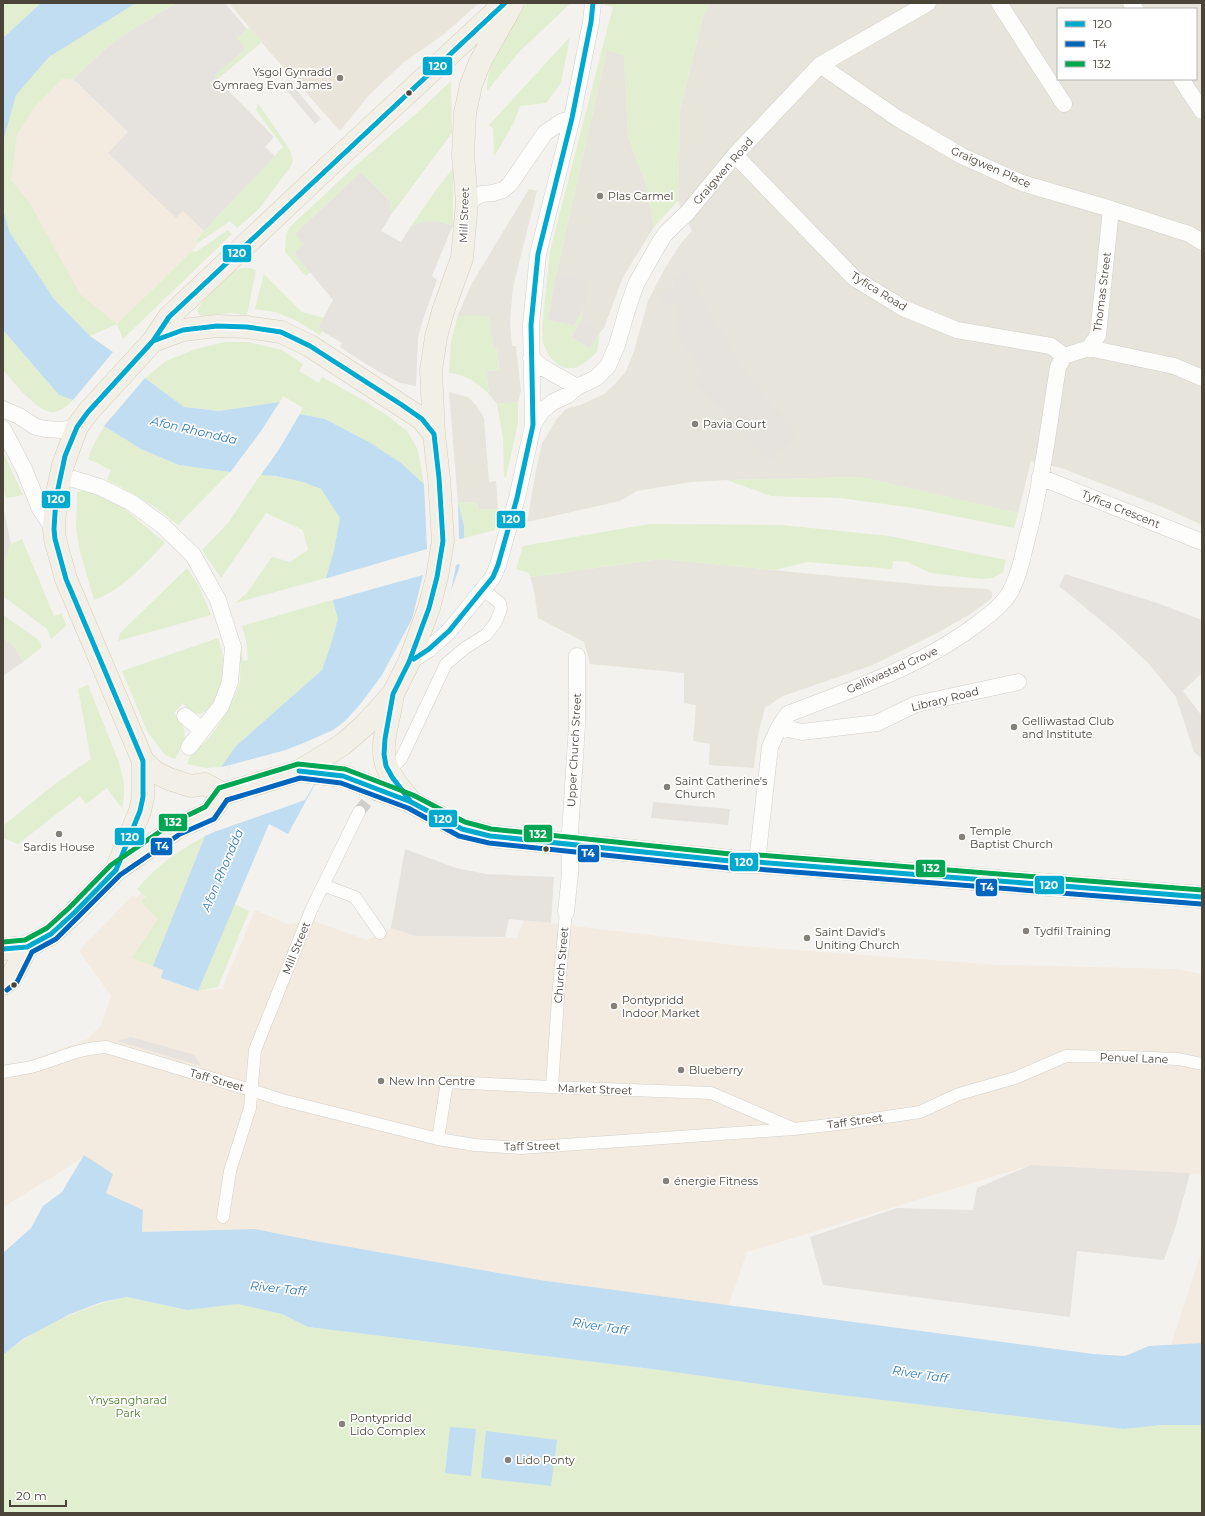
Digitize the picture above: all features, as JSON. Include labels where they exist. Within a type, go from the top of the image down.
[{"type":"main road","points":[[116,870],[140,811],[143,797],[143,761],[66,579],[54,529],[56,498],[65,456],[83,420],[153,341],[169,317],[505,3]]},
{"type":"main road","name":"Mill Street","points":[[391,704],[409,662],[429,608],[437,577],[443,541],[434,434],[432,379],[436,337],[443,311],[462,258],[467,202],[463,155],[465,113],[470,85],[480,62],[513,3]]},
{"type":"main road","points":[[153,341],[183,330],[217,326],[247,327],[281,332],[310,346],[402,405],[422,419],[434,434]]},
{"type":"main road","points":[[391,704],[385,739],[384,754],[386,766],[392,777],[411,802]]},
{"type":"main road","points":[[3,949],[27,947],[51,934],[63,924],[116,870],[177,828],[210,812],[223,794],[299,771],[344,743],[391,704]]},
{"type":"main road","points":[[143,761],[155,772],[169,779],[191,786],[204,784],[223,794]]},
{"type":"main road","points":[[299,771],[343,776],[411,802],[462,829],[490,836],[740,862],[757,862],[1202,897]]},
{"type":"main road","points":[[3,984],[11,978],[27,947]]},
{"type":"street","points":[[409,662],[429,649],[449,631],[493,577],[498,565],[516,498],[533,425],[531,358],[533,305],[538,254],[572,118],[591,22],[593,3]]},
{"type":"street","name":"Graigwen Road","points":[[533,425],[546,408],[553,402],[568,395],[577,386],[596,378],[608,366],[617,345],[636,284],[666,233],[687,213],[735,155],[820,65],[911,7],[928,3]]},
{"type":"street","points":[[999,3],[1064,104]]},
{"type":"street","name":"Graigwen Place","points":[[820,65],[897,118],[962,156],[1022,183],[1189,234],[1202,242]]},
{"type":"street","points":[[1182,80],[1202,111]]},
{"type":"street","points":[[467,202],[482,194],[493,194],[503,190],[510,184],[545,133],[561,122],[572,118]]},
{"type":"street","name":"Tyfica Road","points":[[735,155],[854,278],[904,308],[957,330],[1051,346],[1064,356]]},
{"type":"street","name":"Thomas Street","points":[[1089,348],[1098,335],[1111,209]]},
{"type":"street","points":[[1064,356],[1089,348],[1174,366],[1202,378]]},
{"type":"street","name":"Gelliwastad Grove","points":[[757,862],[770,747],[779,727],[788,714],[885,675],[929,655],[968,631],[997,609],[1009,595],[1018,576],[1033,517],[1058,366],[1064,356]]},
{"type":"street","points":[[531,358],[542,367],[577,386]]},
{"type":"street","points":[[3,409],[19,416],[36,427],[46,429],[61,430],[83,420]]},
{"type":"street","points":[[3,429],[24,469],[40,509],[54,529]]},
{"type":"street","points":[[60,474],[100,487],[132,503],[162,525],[193,555],[218,600],[233,647],[230,682],[221,706],[188,747]]},
{"type":"street","name":"Tyfica Crescent","points":[[1040,477],[1202,542]]},
{"type":"street","points":[[396,764],[401,759],[446,664],[465,648],[486,635],[496,622],[501,609],[500,603],[483,590]]},
{"type":"street","name":"Upper Church Street","points":[[570,844],[577,724],[577,656]]},
{"type":"street","name":"Library Road","points":[[779,727],[802,732],[877,723],[916,704],[1018,682]]},
{"type":"street","points":[[185,716],[202,730]]},
{"type":"street","name":"Mill Street","points":[[223,1217],[230,1171],[250,1108],[255,1050],[312,908],[359,812]]},
{"type":"street","name":"Church Street","points":[[552,1087],[558,998],[570,874],[570,844]]},
{"type":"street","points":[[323,885],[356,897],[380,933]]},
{"type":"street","name":"Taff Street","points":[[3,1072],[31,1067],[84,1049],[106,1047],[282,1100],[438,1139],[475,1145],[521,1148],[794,1129],[920,1112],[959,1094],[1015,1078],[1066,1056]]},
{"type":"street","name":"Penuel Lane","points":[[1066,1056],[1178,1060],[1202,1064]]},
{"type":"street","name":"Market Street","points":[[438,1139],[447,1082],[711,1093],[794,1129]]},
{"type":"shaded area","points":[[177,3],[225,3],[247,29],[237,38],[246,49],[214,76],[274,137],[265,147],[275,156],[204,231],[183,211],[176,218],[108,153],[128,132],[73,79],[110,45],[125,34]]},
{"type":"shaded area","name":"Ysgol Gynradd Gymraeg Evan James","points":[[229,3],[479,3],[443,35],[404,62],[369,95],[340,131],[268,50]]},
{"type":"shaded area","points":[[710,3],[1202,3],[1202,525],[1165,508],[1061,468],[1031,461],[1018,513],[860,477],[691,482],[637,491],[620,501],[527,522],[542,444],[556,420],[566,409],[580,405],[604,394],[626,371],[633,354],[648,301],[665,268],[682,242],[692,231],[678,201],[680,111],[703,17]]},
{"type":"shaded area","points":[[607,50],[624,55],[628,136],[646,184],[654,227],[623,277],[604,328],[600,332],[548,320],[556,275]]},
{"type":"shaded area","points":[[62,79],[73,79],[128,132],[109,153],[176,218],[183,211],[204,231],[196,240],[198,243],[192,251],[117,324],[80,294],[11,180],[17,135],[33,109]]},
{"type":"shaded area","points":[[288,80],[321,119],[315,124],[282,85]]},
{"type":"shaded area","points":[[361,172],[390,201],[391,215],[381,231],[401,242],[411,226],[422,222],[434,221],[453,225],[432,276],[437,280],[418,339],[416,386],[400,383],[381,373],[340,347],[342,343],[322,331],[319,326],[333,300],[294,253],[304,244],[295,234]]},
{"type":"shaded area","points":[[529,189],[537,191],[513,287],[510,322],[512,346],[516,346],[521,391],[518,402],[497,404],[489,394],[486,371],[499,370],[497,348],[494,348],[458,315],[472,283]]},
{"type":"shaded area","points":[[686,270],[743,368],[797,434],[769,461],[693,382],[702,372],[673,330],[678,312],[676,304],[661,305],[657,291],[675,288],[673,277]]},
{"type":"shaded area","points":[[556,275],[589,281],[585,304],[574,325],[548,320]]},
{"type":"shaded area","points":[[582,320],[600,332],[590,349],[571,337]]},
{"type":"shaded area","points":[[449,392],[468,397],[476,405],[484,418],[489,482],[496,481],[498,509],[478,510],[477,502],[458,503]]},
{"type":"shaded area","points":[[3,505],[11,544],[3,566]]},
{"type":"shaded area","points":[[661,559],[936,586],[988,589],[992,592],[992,598],[972,613],[939,632],[873,665],[783,696],[765,708],[758,735],[754,768],[709,765],[710,744],[693,741],[696,705],[684,703],[684,673],[590,664],[584,642],[538,618],[534,590],[530,577]]},
{"type":"shaded area","points":[[1065,574],[1160,604],[1202,620],[1202,673],[1183,691],[1202,716],[1202,759],[1194,752],[1176,697],[1148,663],[1115,632],[1059,586]]},
{"type":"shaded area","points":[[3,638],[14,646],[23,662],[3,676]]},
{"type":"shaded area","points":[[653,802],[730,809],[728,825],[651,818]]},
{"type":"shaded area","points":[[405,849],[456,868],[487,874],[554,877],[551,923],[509,919],[505,937],[415,936],[391,928]]},
{"type":"shaded area","points":[[141,893],[146,898],[141,902],[159,919],[163,970],[161,978],[198,991],[222,989],[255,910],[288,924],[314,921],[367,940],[391,928],[415,936],[517,938],[524,920],[742,946],[1000,965],[1177,969],[1202,974],[1202,1174],[1031,1165],[747,1252],[728,1307],[539,1280],[315,1241],[255,1229],[142,1232],[143,1210],[106,1193],[112,1174],[84,1156],[3,1207],[3,1065],[28,1061],[86,1040],[101,1025],[111,996],[79,951],[133,895],[136,898]]},
{"type":"shaded area","points":[[131,1037],[195,1055],[201,1066],[117,1041]]},
{"type":"shaded area","points":[[1031,1165],[1190,1173],[1176,1225],[1164,1260],[1077,1251],[1070,1317],[823,1285],[810,1237],[897,1208],[973,1210],[977,1188]]},
{"type":"shaded area","points":[[1202,1250],[1202,1343],[1171,1345]]},
{"type":"green space","points":[[3,3],[41,3],[3,38]]},
{"type":"green space","points":[[136,3],[177,3],[125,34],[110,45],[73,79],[62,79],[33,109],[17,135],[11,180],[29,202],[80,294],[117,324],[90,336],[54,299],[10,233],[3,209],[3,142],[16,95],[49,57]]},
{"type":"green space","points":[[527,3],[571,3],[519,52],[487,91],[490,68],[495,56]]},
{"type":"green space","points":[[606,3],[710,3],[703,17],[680,111],[678,201],[654,227],[646,184],[628,136],[624,56],[607,50],[556,275],[548,319],[574,325],[582,309],[582,320],[571,337],[590,349],[600,332],[597,352],[576,368],[565,368],[557,364],[549,356],[543,343],[542,328],[550,251],[613,7],[604,5]]},
{"type":"green space","points":[[249,27],[262,42],[208,87],[198,89],[246,49],[237,38]]},
{"type":"green space","points":[[570,37],[561,83],[546,103],[520,106],[514,122],[494,157],[493,129],[489,125]]},
{"type":"green space","points":[[451,81],[452,133],[391,215],[390,201],[361,172],[313,217],[304,244],[294,253],[311,272],[306,276],[285,252],[286,235],[290,227],[355,166],[418,112]]},
{"type":"green space","points":[[258,103],[290,150],[293,160],[291,166],[259,209],[237,228],[230,221],[198,243],[196,241],[204,231],[283,147],[256,110]]},
{"type":"green space","points":[[453,168],[453,225],[432,222],[411,226],[436,190]]},
{"type":"green space","points":[[228,230],[232,234],[123,339],[117,324],[192,251],[196,252]]},
{"type":"green space","points":[[250,268],[256,270],[247,315],[230,313],[201,316],[197,311],[199,307],[220,281],[233,271]]},
{"type":"green space","points":[[264,274],[302,312],[342,323],[416,386],[395,379],[367,365],[340,347],[342,343],[322,331],[320,335],[295,320],[275,312],[255,309]]},
{"type":"green space","points":[[458,315],[489,316],[494,348],[497,348],[499,370],[486,371],[489,394],[466,377],[449,373],[451,342]]},
{"type":"green space","points":[[3,330],[59,395],[73,400],[60,410],[49,412],[27,397],[3,370]]},
{"type":"green space","points":[[224,342],[249,342],[282,350],[303,364],[299,371],[319,383],[322,377],[388,416],[407,431],[418,450],[424,484],[401,463],[369,442],[325,419],[300,414],[303,408],[283,396],[280,402],[219,411],[184,407],[145,378],[166,361],[196,349]]},
{"type":"green space","points":[[518,402],[518,423],[506,477],[504,477],[503,438],[497,404]]},
{"type":"green space","points":[[104,426],[141,449],[179,465],[230,472],[178,525],[144,500],[107,480],[111,470],[88,459]]},
{"type":"green space","points":[[3,452],[23,495],[6,498],[3,486]]},
{"type":"green space","points":[[261,474],[303,482],[321,489],[340,518],[334,550],[326,578],[235,603],[246,594],[272,557],[290,562],[308,550],[303,530],[266,513],[221,578],[202,550],[229,522]]},
{"type":"green space","points":[[861,477],[1018,513],[1014,528],[914,508],[840,498],[771,496],[727,480]]},
{"type":"green space","points":[[88,490],[101,495],[126,510],[165,543],[132,576],[114,590],[94,600],[80,551],[76,527],[77,492]]},
{"type":"green space","points":[[477,502],[478,510],[498,509],[495,530],[464,538],[464,526],[458,503]]},
{"type":"green space","points":[[649,524],[782,525],[889,536],[1006,560],[1003,572],[993,578],[982,579],[930,573],[908,562],[893,561],[892,569],[807,562],[775,570],[661,559],[530,577],[529,573],[516,569],[523,546]]},
{"type":"green space","points":[[22,539],[54,616],[62,613],[66,626],[51,639],[47,629],[3,596],[3,566],[11,544]]},
{"type":"green space","points":[[187,568],[200,588],[211,615],[118,641],[120,633]]},
{"type":"green space","points":[[332,600],[338,619],[322,670],[236,746],[221,767],[206,768],[187,764],[194,748],[203,744],[214,732],[235,695],[240,680],[238,645],[241,645],[243,661],[248,660],[246,639],[242,626]]},
{"type":"green space","points":[[3,615],[39,640],[42,647],[23,662],[14,646],[3,638]]},
{"type":"green space","points":[[218,638],[224,659],[225,672],[223,685],[220,692],[212,706],[207,711],[201,713],[191,712],[183,703],[174,713],[179,719],[184,730],[184,741],[175,759],[165,755],[147,731],[122,671]]},
{"type":"green space","points":[[88,685],[119,762],[124,782],[122,809],[107,788],[86,804],[80,796],[18,844],[3,838],[3,826],[56,783],[91,759],[78,689]]},
{"type":"green space","points":[[205,836],[153,966],[132,958],[158,919],[141,902],[146,897],[137,889],[168,860]]},
{"type":"green space","points":[[234,904],[249,911],[218,987],[198,991]]},
{"type":"green space","name":"Ynysangharad Park","points":[[127,1297],[187,1310],[238,1304],[282,1314],[308,1327],[660,1370],[816,1392],[1124,1429],[1161,1425],[1202,1425],[1202,1513],[3,1513],[3,1355],[31,1335],[61,1319],[93,1306]]},
{"type":"water","points":[[41,3],[136,3],[49,57],[16,95],[3,142],[3,38]]},
{"type":"water","name":"Afon Rhondda","points":[[3,209],[10,233],[54,299],[90,336],[184,407],[219,411],[280,402],[300,414],[325,419],[369,442],[401,463],[424,484],[458,503],[464,526],[464,538],[459,569],[429,649],[325,766],[288,834],[269,824],[198,991],[161,978],[163,970],[153,966],[205,836],[214,832],[230,765],[221,767],[236,746],[322,670],[338,619],[326,578],[334,550],[340,518],[321,489],[303,482],[275,476],[179,465],[141,449],[104,426],[73,400],[59,395],[3,330]]},
{"type":"water","name":"River Taff","points":[[84,1155],[113,1174],[106,1193],[143,1210],[142,1232],[255,1229],[315,1241],[539,1280],[1093,1354],[1125,1356],[1149,1346],[1202,1343],[1202,1425],[1161,1425],[1124,1429],[816,1392],[660,1370],[308,1327],[282,1314],[238,1304],[187,1310],[127,1297],[102,1302],[70,1314],[23,1339],[3,1355],[3,1253],[31,1228],[43,1206],[62,1192]]},
{"type":"water","points":[[450,1427],[476,1429],[471,1476],[445,1473]]},
{"type":"water","points":[[486,1431],[557,1440],[551,1486],[481,1478]]},
{"type":"pier","points":[[113,352],[145,378],[104,426],[73,400]]},
{"type":"pier","points":[[281,400],[301,412],[278,451],[260,476],[229,474],[261,431]]},
{"type":"pier","points":[[424,484],[458,503],[459,539],[466,538],[462,563],[456,565],[451,591],[429,649],[325,766],[305,800],[214,832],[230,765],[286,750],[333,730],[346,720],[362,702],[382,675],[412,619],[423,575],[330,601],[324,579],[427,549]]},
{"type":"tunnel","points":[[359,812],[380,785]]},
{"type":"transit line","name":"120","points":[[153,341],[169,317],[505,3]]},
{"type":"transit line","name":"120","points":[[414,659],[429,649],[449,631],[493,577],[498,565],[517,498],[533,425],[531,325],[538,254],[572,118],[591,22],[593,3]]},
{"type":"transit line","name":"120","points":[[3,949],[27,947],[51,934],[74,913],[116,870],[140,811],[143,797],[143,761],[66,579],[55,539],[54,529],[56,498],[65,456],[77,427],[88,412],[153,341],[183,330],[217,326],[247,327],[281,332],[310,346],[402,405],[422,419],[434,434],[439,478],[443,541],[437,577],[429,608],[409,662],[393,694],[385,739],[384,754],[386,766],[392,777],[411,802]]},
{"type":"transit line","name":"132","points":[[3,942],[25,940],[47,928],[111,865],[174,822],[205,807],[219,788],[298,764],[345,769],[413,795],[465,822],[491,829],[740,855],[758,855],[1202,890]]},
{"type":"transit line","name":"120","points":[[299,771],[343,776],[411,802],[462,829],[490,836],[740,862],[757,862],[1202,897]]},
{"type":"transit line","name":"T4","points":[[7,990],[17,982],[32,952],[56,939],[120,875],[180,834],[214,819],[227,800],[300,778],[341,783],[408,808],[459,836],[489,843],[739,869],[757,869],[1201,904]]},
{"type":"place","name":"Ysgol Gynradd Gymraeg Evan James","points":[[340,78]]},
{"type":"place","name":"Plas Carmel","points":[[600,196]]},
{"type":"place","name":"Pavia Court","points":[[695,424]]},
{"type":"place","name":"Gelliwastad Club and Institute","points":[[1014,727]]},
{"type":"place","name":"Saint Catherine's Church","points":[[667,787]]},
{"type":"place","name":"Sardis House","points":[[59,834]]},
{"type":"place","name":"Temple Baptist Church","points":[[962,837]]},
{"type":"place","name":"Tydfil Training","points":[[1026,931]]},
{"type":"place","name":"Saint David's Uniting Church","points":[[807,938]]},
{"type":"place","name":"Pontypridd Indoor Market","points":[[614,1006]]},
{"type":"place","name":"Blueberry","points":[[681,1070]]},
{"type":"place","name":"New Inn Centre","points":[[381,1081]]},
{"type":"place","name":"énergie Fitness","points":[[666,1181]]},
{"type":"place","name":"Pontypridd Lido Complex","points":[[342,1424]]},
{"type":"place","name":"Lido Ponty","points":[[508,1460]]}]
